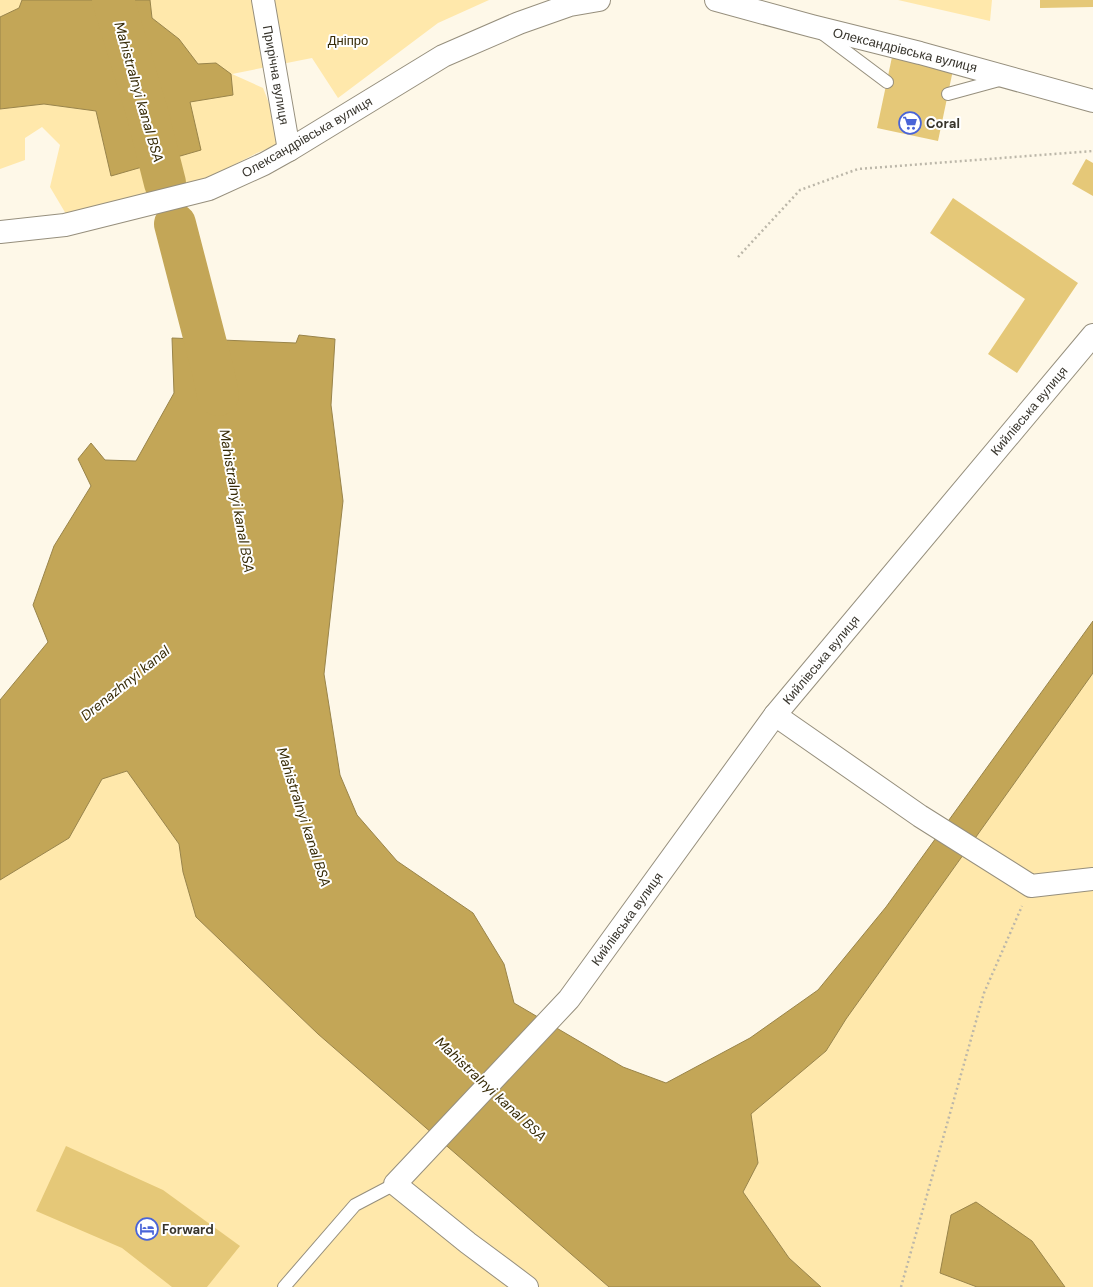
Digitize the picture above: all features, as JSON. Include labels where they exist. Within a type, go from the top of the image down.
[{"type":"street","name":"Прирічна вулиця","points":[[263,0],[289,150]]},
{"type":"street","name":"Олександрівська вулиця","points":[[0,232],[65,225],[209,189],[264,164],[289,150],[443,56],[569,3],[599,0]]},
{"type":"street","name":"Олександрівська вулиця","points":[[716,0],[812,26],[920,52],[1093,101]]},
{"type":"street","name":"Кийлівська вулиця","points":[[395,1184],[569,999],[775,715],[1093,335]]},
{"type":"street","points":[[775,715],[920,816],[1031,886],[1093,879]]},
{"type":"street","points":[[395,1184],[468,1243],[527,1287]]},
{"type":"lane","points":[[812,26],[887,82]]},
{"type":"lane","points":[[948,94],[1010,77]]},
{"type":"lane","points":[[284,1287],[355,1205],[395,1184]]},
{"type":"path","points":[[738,257],[800,190],[858,169],[1093,151]]},
{"type":"path","points":[[901,1287],[984,993],[1031,886]]},
{"type":"green space","points":[[0,0],[22,0],[19,8],[0,17]]},
{"type":"green space","name":"Дніпро","points":[[150,0],[489,0],[438,23],[338,98],[312,58],[232,74],[263,88],[273,113],[279,144],[257,153],[208,178],[66,214],[50,187],[60,145],[42,127],[25,138],[25,160],[0,169],[0,109],[44,104],[96,111],[111,176],[190,102],[216,63],[198,65],[179,39],[152,18]]},
{"type":"green space","points":[[898,0],[992,0],[990,21]]},
{"type":"green space","points":[[1093,673],[1093,1287],[821,1287],[789,1258],[743,1192],[758,1163],[750,1114],[826,1051],[846,1019]]},
{"type":"green space","points":[[127,771],[179,844],[183,872],[196,917],[318,1034],[609,1287],[0,1287],[0,880],[69,838],[102,779]]},
{"type":"water","points":[[22,0],[150,0],[152,18],[179,39],[198,64],[216,63],[231,74],[233,95],[190,102],[201,150],[111,176],[96,111],[44,104],[0,109],[0,17],[19,8]]},
{"type":"water","name":"Drenazhnyi kanal","points":[[299,335],[335,339],[331,405],[343,501],[324,674],[340,775],[357,815],[397,861],[473,913],[504,964],[514,1003],[623,1067],[666,1083],[750,1038],[818,990],[886,907],[1093,621],[1093,673],[846,1019],[826,1051],[751,1114],[758,1163],[743,1192],[789,1258],[821,1287],[609,1287],[318,1034],[196,917],[183,872],[179,844],[127,771],[102,779],[69,838],[0,880],[0,700],[48,642],[33,605],[54,546],[91,486],[78,459],[91,443],[105,460],[136,461],[174,393],[172,338],[296,343]]},
{"type":"water","points":[[976,1202],[1032,1241],[1065,1287],[977,1287],[940,1273],[951,1215]]},
{"type":"building","points":[[1040,0],[1093,0],[1093,7],[1040,8]]},
{"type":"building","name":"Coral","points":[[892,57],[953,70],[938,141],[877,128]]},
{"type":"building","points":[[1086,159],[1093,163],[1093,196],[1072,184]]},
{"type":"building","points":[[953,198],[1078,283],[1017,373],[988,354],[1025,299],[930,233]]},
{"type":"building","name":"Forward","points":[[66,1146],[163,1190],[240,1246],[207,1287],[172,1287],[122,1248],[36,1211]]},
{"type":"waterway","name":"Mahistralnyi kanal BSA","points":[[113,0],[147,112],[165,183]]},
{"type":"waterway","name":"Mahistralnyi kanal BSA","points":[[175,224],[218,395]]},
{"type":"place","name":"Coral","points":[[910,123]]},
{"type":"place","name":"Forward","points":[[147,1229]]}]
